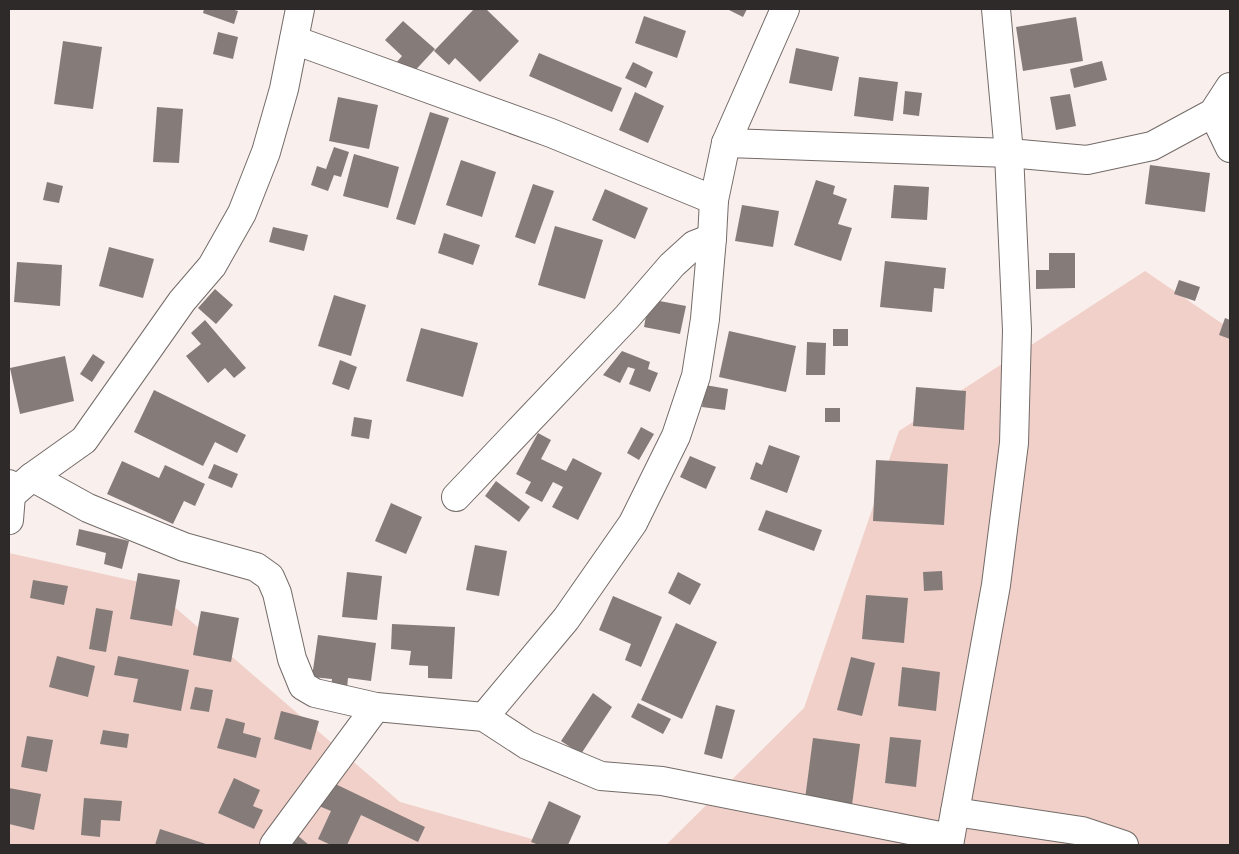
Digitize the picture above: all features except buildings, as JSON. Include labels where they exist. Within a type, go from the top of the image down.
[{"type":"street","points":[[14,494],[84,440],[182,301],[212,266],[242,213],[266,152],[284,89],[300,9]]},
{"type":"street","points":[[484,717],[566,619],[633,523],[676,436],[696,376],[705,318],[714,200],[726,143],[784,9]]},
{"type":"street","points":[[951,832],[996,585],[1014,443],[1017,330],[1009,153],[996,9]]},
{"type":"street","points":[[294,40],[551,133],[714,200]]},
{"type":"street","points":[[726,143],[1009,153],[1087,160],[1152,146],[1213,113],[1230,87]]},
{"type":"street","points":[[1213,113],[1230,148]]},
{"type":"street","points":[[456,496],[628,317],[672,265],[694,245],[712,238]]},
{"type":"street","points":[[14,494],[88,508],[184,547],[256,567],[270,577],[277,593],[292,659],[303,686],[315,693],[376,708],[484,717],[527,745],[601,776],[662,781],[951,832],[1082,831],[1124,845]]},
{"type":"street","points":[[274,845],[376,708]]},
{"type":"shaded area","points":[[1145,271],[1230,329],[1230,845],[666,845],[804,708],[899,431]]},
{"type":"shaded area","points":[[9,553],[148,584],[400,802],[553,845],[9,845]]}]
